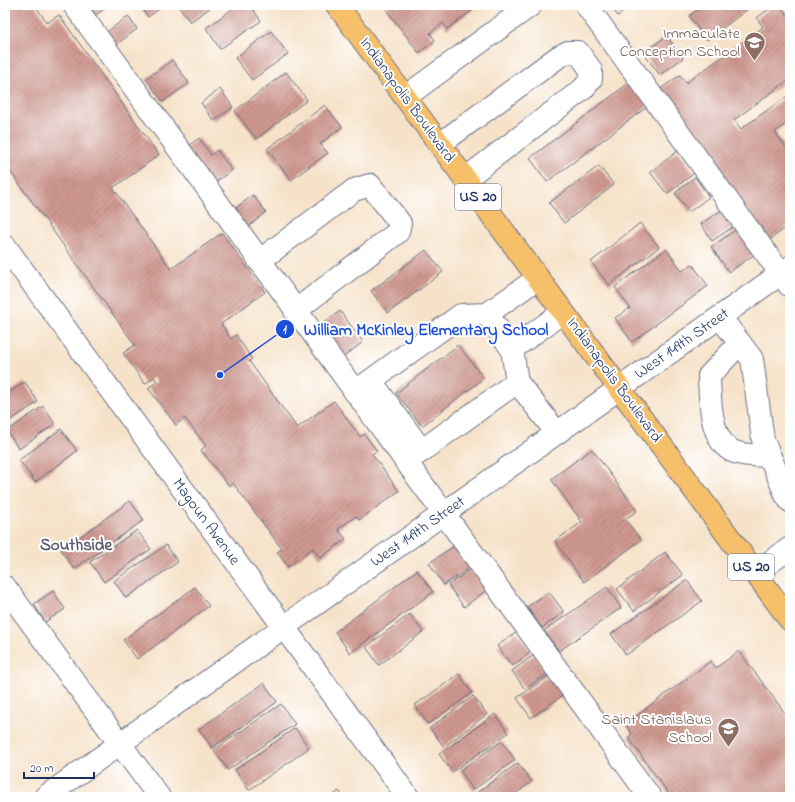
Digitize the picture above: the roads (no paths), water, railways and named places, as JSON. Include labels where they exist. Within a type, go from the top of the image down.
[{"type":"main road","name":"Indianapolis Boulevard","points":[[346,8],[405,97],[790,620]]},
{"type":"street","points":[[74,5],[296,311],[363,386],[414,456],[443,514],[650,797]]},
{"type":"street","points":[[405,97],[530,5]]},
{"type":"street","points":[[586,5],[787,275]]},
{"type":"street","points":[[440,144],[568,52],[578,52],[592,70],[591,79],[583,89],[466,179]]},
{"type":"street","points":[[259,261],[354,190],[370,186],[400,224],[398,232],[296,311]]},
{"type":"street","name":"Magoun Avenue","points":[[5,246],[408,797]]},
{"type":"street","name":"West 149th Street","points":[[45,797],[619,388],[720,317],[787,275]]},
{"type":"street","points":[[363,386],[461,315],[487,314],[538,278]]},
{"type":"street","points":[[512,349],[563,312]]},
{"type":"street","points":[[487,314],[512,349],[517,382],[556,433]]},
{"type":"street","points":[[720,317],[752,359],[763,440],[786,495],[790,501]]},
{"type":"street","points":[[740,343],[709,376],[710,408],[715,426],[726,447],[737,453],[769,456]]},
{"type":"street","points":[[414,456],[517,382]]},
{"type":"street","points":[[756,573],[790,548]]},
{"type":"street","points":[[5,587],[159,797]]},
{"type":"place","name":"Immaculate Conception School","points":[[755,62]]},
{"type":"place","name":"William McKinley Elementary School","points":[[220,375]]},
{"type":"place","name":"Saint Stanislaus School","points":[[728,748]]},
{"type":"district","name":"Southside","points":[[76,545]]}]
